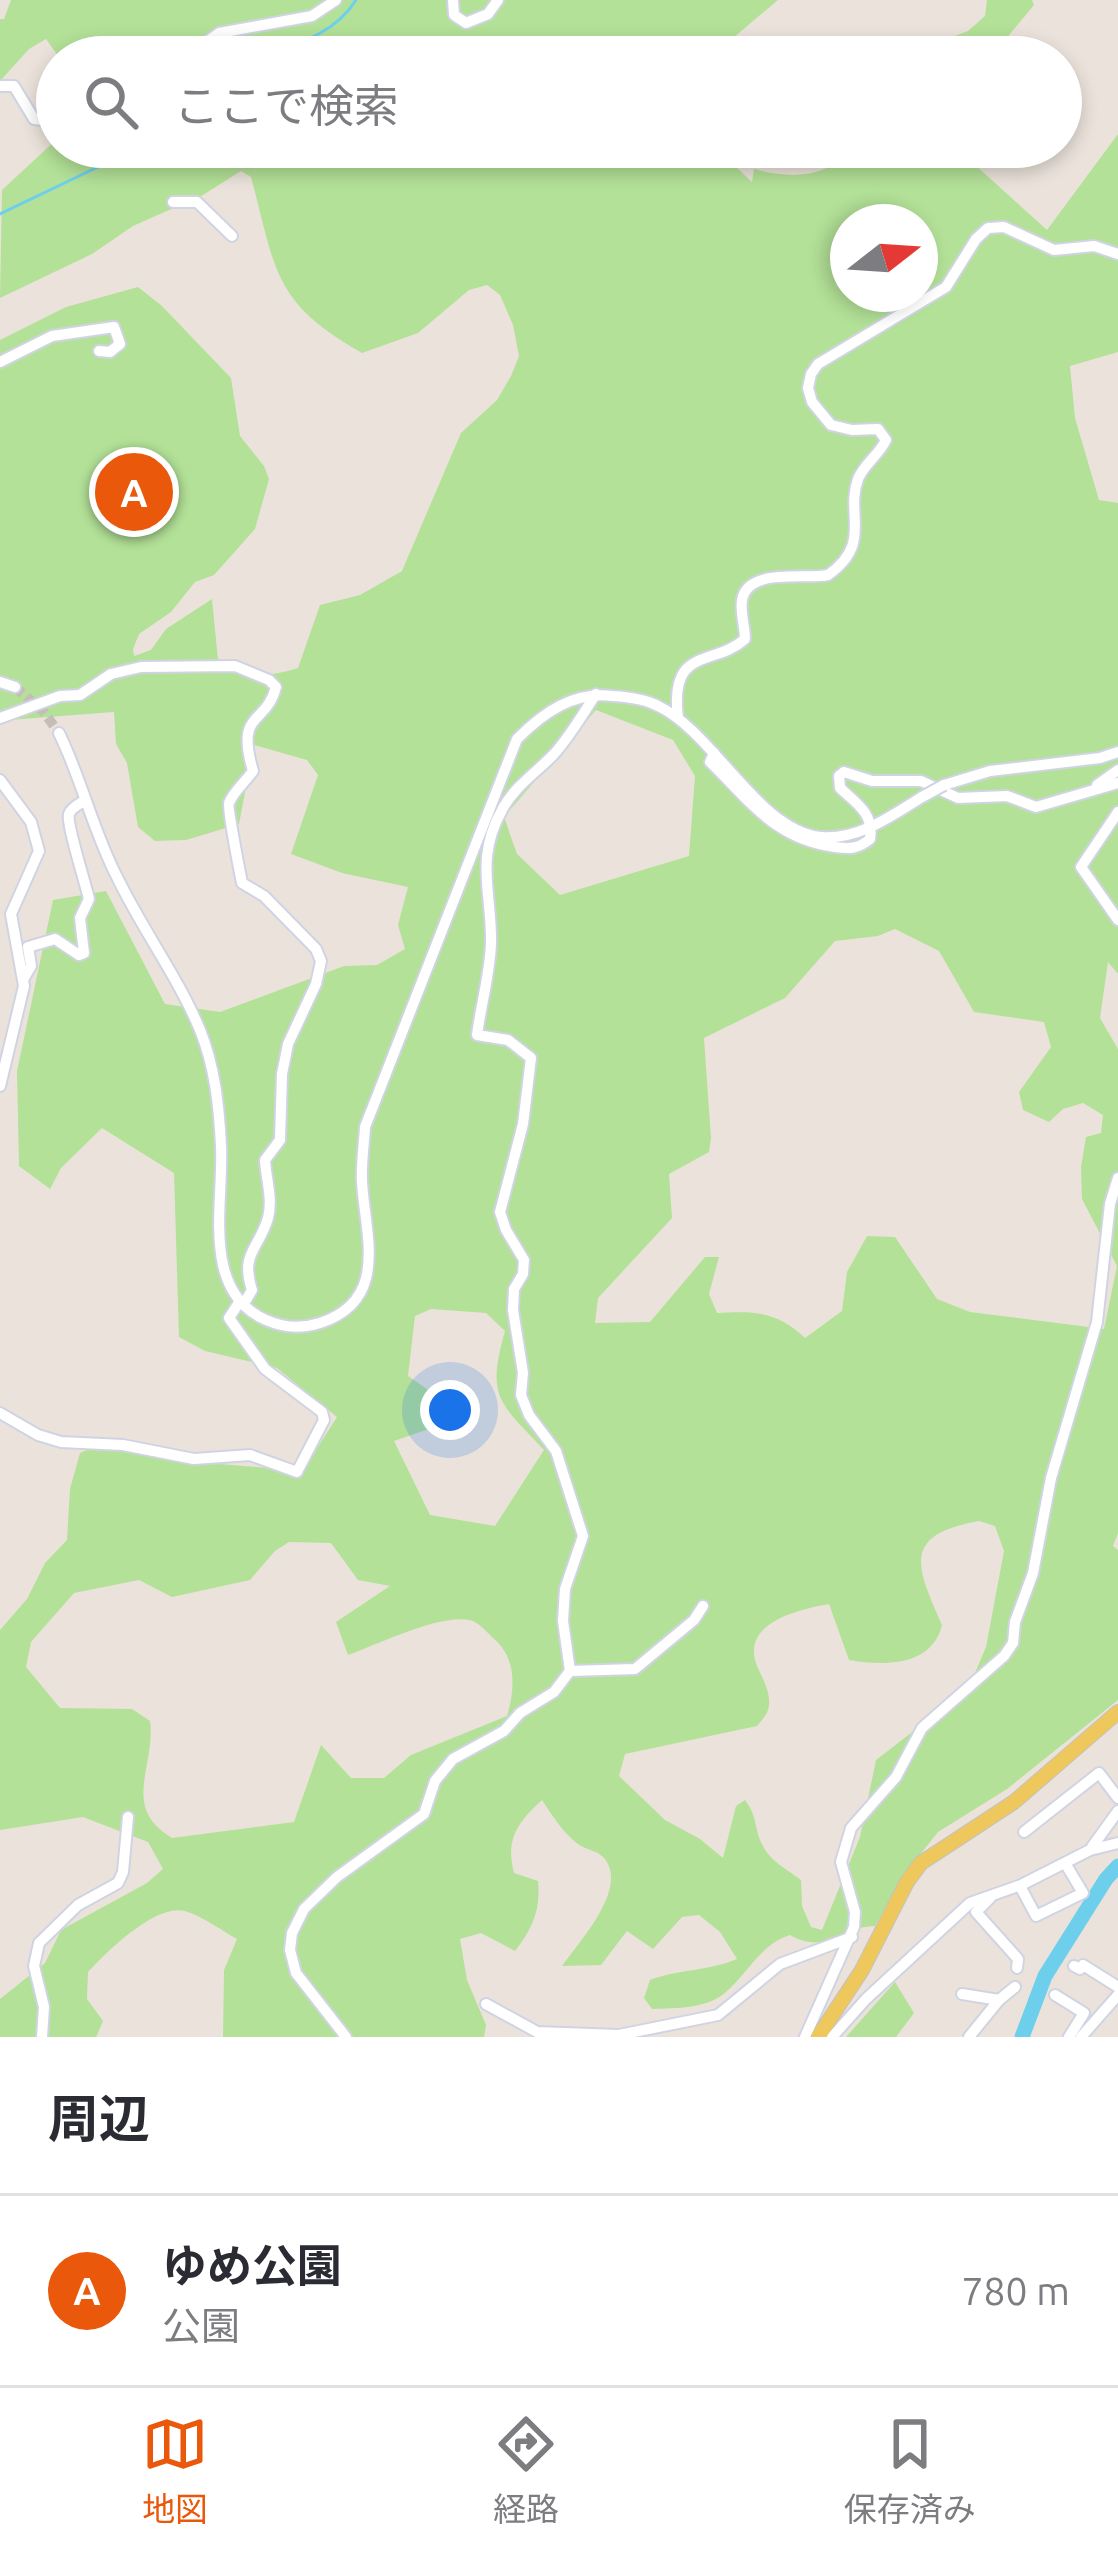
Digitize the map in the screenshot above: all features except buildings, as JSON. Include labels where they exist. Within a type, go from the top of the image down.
[{"type":"main road","points":[[818,2037],[862,1970],[921,1863],[1014,1802],[1118,1712]]},
{"type":"street","points":[[216,36],[312,16],[336,0]]},
{"type":"street","points":[[453,0],[454,15],[466,23],[488,14],[498,0]]},
{"type":"street","points":[[0,86],[14,86],[36,120]]},
{"type":"street","points":[[173,202],[197,202],[232,236]]},
{"type":"street","points":[[678,718],[682,677],[690,664],[745,639],[742,599],[746,591],[765,580],[828,575],[848,555],[858,520],[854,494],[859,477],[886,440],[878,429],[832,425],[812,402],[808,388],[818,364],[946,287],[988,228],[1004,227],[1054,250],[1094,246],[1118,254]]},
{"type":"street","points":[[1,360],[52,336],[114,327],[120,344],[110,352],[99,351]]},
{"type":"street","points":[[0,718],[60,696],[80,695],[111,674],[141,667],[235,665],[276,686],[250,727],[247,748],[253,770],[230,801],[228,817],[236,833],[242,883],[263,896],[316,949],[321,965],[288,1044],[280,1140],[265,1160],[268,1219],[249,1253],[247,1275],[252,1290],[229,1318],[265,1370],[322,1412],[324,1420],[297,1472],[250,1455],[194,1459],[123,1445],[61,1442],[0,1413]]},
{"type":"street","points":[[0,682],[15,687]]},
{"type":"street","points":[[346,2037],[296,1972],[290,1950],[292,1933],[304,1909],[337,1877],[424,1814],[435,1781],[453,1759],[504,1731],[520,1713],[554,1693],[570,1671],[563,1621],[565,1588],[583,1536],[556,1450],[529,1415],[521,1396],[523,1372],[512,1310],[524,1260],[500,1212],[523,1124],[532,1058],[508,1040],[477,1035],[490,972],[486,857],[500,812],[580,723],[596,694]]},
{"type":"street","points":[[59,733],[117,878],[200,1029],[214,1073],[222,1154],[223,1264],[242,1303],[270,1322],[301,1327],[330,1319],[363,1288],[371,1257],[362,1183],[365,1127],[517,739],[561,704],[596,694],[656,704],[678,718],[767,807],[814,836],[839,837],[871,826],[944,785],[990,771],[1118,752]]},
{"type":"street","points":[[1096,788],[1118,770]]},
{"type":"street","points":[[871,826],[863,807],[839,788],[841,773],[872,781],[921,782],[958,798],[1007,796],[1036,807],[1118,783]]},
{"type":"street","points":[[0,780],[31,822],[39,851],[11,914],[24,978],[0,1086]]},
{"type":"street","points":[[24,978],[30,971],[28,947],[55,939],[79,955],[84,953],[80,918],[89,898],[76,867],[77,846],[68,817],[84,801]]},
{"type":"street","points":[[1118,812],[1081,867],[1118,920]]},
{"type":"street","points":[[806,2037],[852,1937],[855,1912],[841,1862],[851,1828],[896,1778],[922,1728],[1004,1656],[1012,1642],[1033,1573],[1051,1478],[1096,1322],[1109,1204],[1118,1178]]},
{"type":"street","points":[[570,1671],[635,1669],[704,1606]]},
{"type":"street","points":[[1024,1832],[1099,1773],[1118,1798]]},
{"type":"street","points":[[1090,1850],[1118,1811]]},
{"type":"street","points":[[41,2037],[44,2007],[34,1966],[39,1943],[78,1905],[118,1883],[128,1817]]},
{"type":"street","points":[[832,2037],[970,1903],[1020,1886],[1090,1850],[1118,1843]]},
{"type":"street","points":[[1020,1886],[1036,1916],[1083,1893],[1065,1863]]},
{"type":"street","points":[[991,1895],[976,1912],[1018,1959],[1017,1968]]},
{"type":"street","points":[[1050,1909],[1058,1924]]},
{"type":"street","points":[[487,2004],[537,2032],[620,2035],[718,2015],[780,1964],[852,1937]]},
{"type":"street","points":[[1074,1966],[1080,1969],[1083,1965],[1118,1991],[1081,2037]]},
{"type":"street","points":[[969,2037],[1015,1987]]},
{"type":"street","points":[[962,1994],[999,2000]]},
{"type":"street","points":[[1055,1995],[1084,2013],[1069,2037]]},
{"type":"green space","points":[[11,0],[778,0],[735,36],[36,36],[36,45],[0,81],[0,19]]},
{"type":"green space","points":[[987,0],[1032,0],[1034,5],[1008,36],[955,36],[985,16]]},
{"type":"green space","points":[[1118,134],[1118,352],[1070,366],[1075,418],[1099,500],[1118,503],[1118,974],[1108,962],[1100,1018],[1118,1049],[1118,1533],[1113,1546],[1118,1550],[1118,1700],[1007,1789],[938,1832],[903,1876],[875,1926],[824,1941],[803,1941],[790,1935],[780,1939],[726,1992],[701,2005],[652,2009],[644,1998],[650,1980],[737,1959],[720,1932],[699,1915],[682,1917],[653,1949],[627,1931],[601,1965],[562,1966],[607,1898],[610,1869],[603,1857],[567,1835],[542,1800],[520,1824],[511,1850],[514,1873],[538,1881],[537,1910],[526,1935],[515,1951],[481,1933],[460,1939],[467,1980],[486,2025],[484,2037],[223,2037],[224,1970],[237,1939],[191,1913],[173,1911],[132,1931],[88,1972],[87,1999],[103,2021],[96,2037],[0,2037],[0,1999],[45,1963],[61,1930],[147,1883],[163,1869],[148,1842],[83,1817],[0,1830],[0,1630],[27,1599],[45,1563],[67,1540],[70,1489],[80,1453],[94,1447],[171,1460],[269,1468],[298,1478],[337,1417],[277,1368],[205,1351],[179,1337],[174,1173],[102,1128],[61,1168],[50,1189],[19,1166],[17,1071],[53,900],[106,891],[165,1004],[220,1012],[344,966],[377,965],[405,949],[398,925],[408,887],[342,873],[291,854],[318,775],[307,760],[254,745],[239,824],[186,840],[155,841],[138,827],[127,763],[116,744],[114,712],[9,720],[0,716],[0,340],[66,307],[138,287],[231,378],[240,436],[269,479],[255,529],[214,575],[195,582],[171,612],[139,634],[133,649],[134,656],[151,650],[166,629],[212,599],[218,660],[257,674],[298,668],[320,605],[360,595],[402,571],[461,433],[497,400],[519,356],[500,295],[487,285],[469,290],[418,333],[362,353],[332,335],[310,317],[282,281],[251,177],[241,171],[203,195],[133,226],[92,254],[0,298],[2,190],[36,158],[36,168],[737,168],[752,182],[754,169],[795,175],[826,168],[979,168],[1047,230]],"holes":[[[596,710],[673,740],[695,776],[689,856],[560,895],[517,854],[504,817]],[[895,929],[939,951],[974,1012],[1044,1022],[1051,1047],[1019,1092],[1023,1110],[1049,1122],[1063,1109],[1083,1103],[1103,1115],[1101,1133],[1086,1137],[1081,1167],[1082,1199],[1117,1266],[1104,1329],[970,1312],[937,1299],[895,1237],[867,1236],[847,1272],[842,1311],[805,1338],[785,1322],[764,1315],[717,1313],[709,1294],[719,1257],[705,1257],[650,1322],[595,1323],[598,1298],[672,1218],[669,1174],[709,1152],[704,1038],[785,998],[835,941]],[[431,1309],[486,1313],[505,1331],[497,1371],[500,1398],[544,1450],[495,1526],[430,1515],[394,1441],[446,1423],[434,1394],[408,1376],[415,1316]],[[979,1521],[995,1526],[1004,1551],[986,1647],[975,1673],[946,1706],[876,1760],[860,1837],[822,1930],[811,1927],[802,1906],[801,1880],[766,1851],[745,1800],[736,1806],[723,1858],[665,1820],[619,1776],[625,1754],[757,1726],[767,1712],[769,1698],[754,1649],[766,1628],[790,1614],[829,1604],[849,1660],[891,1663],[928,1649],[942,1625],[922,1570],[926,1545],[954,1527]],[[289,1542],[331,1543],[358,1580],[390,1586],[336,1622],[348,1655],[446,1621],[473,1621],[484,1629],[510,1665],[512,1696],[507,1716],[411,1755],[384,1778],[351,1778],[321,1745],[294,1822],[172,1838],[156,1826],[144,1799],[150,1721],[132,1709],[60,1708],[26,1667],[31,1642],[74,1593],[139,1580],[172,1597],[250,1580]]]},
{"type":"green space","points":[[895,1982],[914,2013],[896,2037],[846,2037]]},
{"type":"waterway","points":[[313,36],[336,23],[356,0]]},
{"type":"waterway","points":[[0,214],[96,168]]},
{"type":"waterway","points":[[1022,2037],[1045,1976],[1118,1866]]},
{"type":"tunnel","points":[[15,687],[43,711],[59,733]]},
{"type":"place","name":"ゆめ公園","points":[[134,492]]}]
